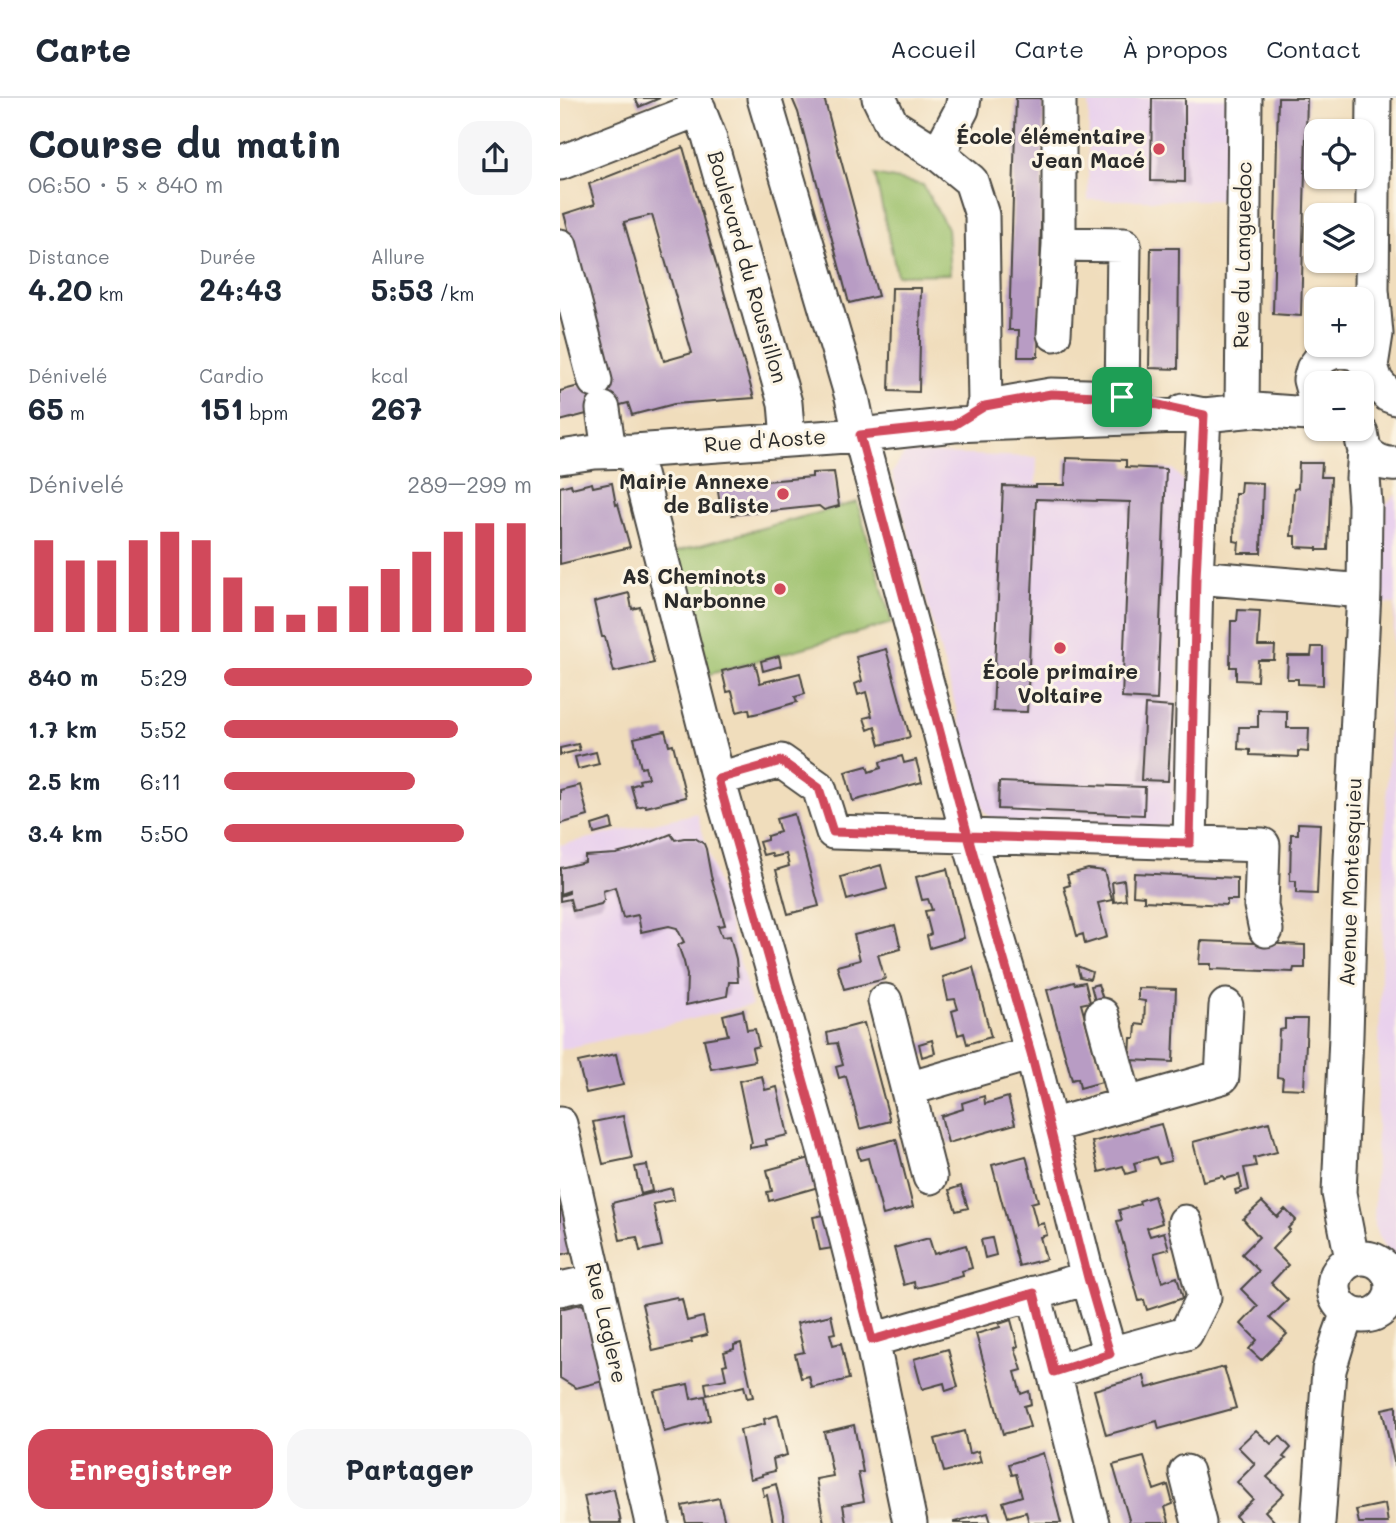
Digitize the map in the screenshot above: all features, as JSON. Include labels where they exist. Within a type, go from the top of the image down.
[{"type":"street","points":[[764,98],[852,397],[968,836],[1031,1053],[1110,1354]]},
{"type":"street","points":[[879,98],[892,125],[938,154],[971,181],[982,215],[985,406]]},
{"type":"street","points":[[938,154],[962,109],[964,98]]},
{"type":"street","points":[[1054,334],[1059,244],[1059,98]]},
{"type":"street","name":"Rue du Languedoc","points":[[1245,98],[1248,411]]},
{"type":"street","points":[[1368,287],[1374,98]]},
{"type":"street","points":[[560,163],[697,104]]},
{"type":"street","name":"Boulevard du Roussillon","points":[[697,104],[709,136],[785,403],[788,439]]},
{"type":"street","points":[[1059,244],[1131,234],[1122,397]]},
{"type":"street","points":[[560,246],[599,395],[622,451],[821,1140],[872,1340],[910,1523]]},
{"type":"street","points":[[1374,327],[1374,347]]},
{"type":"street","points":[[1361,357],[1371,366]]},
{"type":"street","points":[[1372,357],[1371,366],[1376,381],[1388,395],[1396,398]]},
{"type":"street","name":"Rue d'Aoste","points":[[560,457],[860,435],[954,425],[985,406],[1051,394],[1122,397],[1204,415],[1248,411],[1304,414]]},
{"type":"street","name":"Rue d'Aoste","points":[[1248,411],[1304,394]]},
{"type":"street","points":[[954,425],[1204,415],[1196,578],[1190,843]]},
{"type":"street","name":"Avenue Montesquieu","points":[[1352,1259],[1339,1192],[1364,591],[1363,478],[1377,452]]},
{"type":"street","points":[[1196,578],[1364,591]]},
{"type":"street","points":[[718,779],[781,761],[819,788],[833,832],[1263,845],[1261,906],[1266,930]]},
{"type":"street","points":[[885,1001],[930,1177]]},
{"type":"street","points":[[1050,1126],[1222,1077],[1226,1006]]},
{"type":"street","points":[[1102,1015],[1126,1104]]},
{"type":"street","points":[[908,1090],[1031,1053]]},
{"type":"street","name":"Rue Laglere","points":[[560,1124],[652,1523]]},
{"type":"street","points":[[1054,1372],[1186,1333],[1204,1297],[1185,1222]]},
{"type":"street","points":[[1365,1257],[1377,1260],[1386,1267],[1394,1292],[1382,1310],[1367,1316],[1358,1316],[1348,1312],[1336,1300],[1336,1274],[1342,1265],[1352,1259],[1365,1257]]},
{"type":"street","points":[[872,1340],[1088,1278]]},
{"type":"street","points":[[560,1289],[596,1281]]},
{"type":"street","points":[[1034,1293],[1092,1523]]},
{"type":"street","points":[[1318,1523],[1329,1370],[1348,1312]]},
{"type":"street","points":[[1186,1472],[1199,1523]]},
{"type":"shaded area","name":"École élémentaire Jean Macé","points":[[1089,98],[1230,98],[1229,200],[1088,200]]},
{"type":"shaded area","name":"École primaire Voltaire","points":[[905,453],[1037,457],[1036,484],[1064,486],[1066,457],[1125,460],[1126,467],[1173,469],[1186,484],[1172,819],[1162,830],[995,823],[984,811],[892,473]]},
{"type":"shaded area","points":[[1396,494],[1396,1269],[1374,1226],[1385,831],[1395,604],[1379,603],[1386,504]]},
{"type":"shaded area","points":[[697,813],[752,1005],[560,1050],[560,845]]},
{"type":"green space","points":[[875,175],[923,185],[947,228],[950,274],[897,275]]},
{"type":"green space","name":"AS Cheminots Narbonne","points":[[857,502],[892,623],[703,676],[668,554]]},
{"type":"building","points":[[635,98],[660,98],[639,107]]},
{"type":"building","points":[[792,98],[824,98],[878,296],[849,303]]},
{"type":"building","points":[[1016,98],[1044,98],[1038,357],[1018,357],[1019,330],[1009,330]]},
{"type":"building","points":[[1152,98],[1185,98],[1185,182],[1151,181]]},
{"type":"building","points":[[1278,98],[1307,98],[1306,119],[1304,119],[1301,316],[1273,314]]},
{"type":"building","points":[[683,147],[754,398],[674,404],[632,415],[628,403],[560,421],[560,391],[609,378],[564,214],[595,204],[589,184]],"holes":[[[652,215],[692,353],[664,361],[624,222]]]},
{"type":"building","points":[[1151,248],[1179,248],[1178,369],[1149,368]]},
{"type":"building","points":[[892,288],[921,288],[919,392],[889,391]]},
{"type":"building","points":[[1066,458],[1126,460],[1126,467],[1166,469],[1157,700],[1122,698],[1130,502],[1036,499],[1027,712],[993,711],[1003,486],[1065,485]]},
{"type":"building","points":[[1299,463],[1322,463],[1321,477],[1331,477],[1328,550],[1296,547],[1296,536],[1291,536],[1294,489],[1298,488]]},
{"type":"building","name":"Mairie Annexe de Baliste","points":[[834,472],[839,506],[824,510],[819,506],[732,515],[731,503],[720,504],[717,485],[812,477],[812,473]]},
{"type":"building","points":[[1241,482],[1263,483],[1261,553],[1238,553],[1239,542],[1234,541],[1235,493],[1240,493]]},
{"type":"building","points":[[592,483],[593,487],[612,483],[616,505],[618,504],[630,547],[560,564],[560,487],[571,484],[572,488]]},
{"type":"building","points":[[629,593],[632,609],[640,607],[654,663],[614,672],[594,602]]},
{"type":"building","points":[[1238,610],[1260,611],[1258,646],[1275,646],[1274,660],[1258,660],[1257,681],[1236,680],[1236,667],[1230,667],[1231,621],[1237,621]]},
{"type":"building","points":[[1312,647],[1323,647],[1323,685],[1298,684],[1298,679],[1287,679],[1288,656],[1311,656]]},
{"type":"building","points":[[886,649],[910,737],[880,745],[875,727],[868,730],[864,718],[872,716],[866,692],[858,695],[855,684],[862,681],[856,657]]},
{"type":"building","points":[[779,656],[781,666],[763,671],[761,661]]},
{"type":"building","points":[[755,663],[760,683],[800,673],[805,694],[795,697],[797,702],[763,712],[750,715],[749,709],[737,712],[732,691],[727,692],[722,671]]},
{"type":"building","points":[[1145,705],[1172,707],[1168,781],[1141,780]]},
{"type":"building","points":[[1258,710],[1287,711],[1287,728],[1309,728],[1308,752],[1298,751],[1298,757],[1250,755],[1250,750],[1238,749],[1239,727],[1258,727]]},
{"type":"building","points":[[665,731],[669,745],[673,744],[686,797],[637,807],[631,786],[648,778],[645,767],[641,768],[634,738]]},
{"type":"building","points":[[578,744],[580,750],[560,755],[560,748]]},
{"type":"building","points":[[596,752],[599,764],[578,769],[575,757]]},
{"type":"building","points":[[902,756],[904,763],[916,760],[922,782],[853,801],[845,772],[867,766],[869,772],[881,768],[880,762]]},
{"type":"building","points":[[999,782],[1145,787],[1144,815],[998,809]]},
{"type":"building","points":[[580,785],[588,816],[560,824],[560,790]]},
{"type":"building","points":[[794,814],[819,906],[788,914],[776,870],[789,866],[786,854],[773,857],[771,853],[763,855],[759,842],[780,832],[776,819]]},
{"type":"building","points":[[611,819],[613,829],[594,834],[592,825]]},
{"type":"building","points":[[1298,823],[1320,824],[1317,894],[1296,893],[1296,881],[1290,881],[1291,834],[1298,834]]},
{"type":"building","points":[[671,834],[675,840],[695,838],[704,844],[725,925],[718,926],[722,937],[730,936],[736,959],[738,982],[729,982],[727,996],[686,1005],[687,975],[678,945],[684,942],[677,928],[669,926],[641,932],[638,915],[623,918],[615,887],[603,891],[604,900],[601,904],[573,911],[570,899],[560,901],[560,896],[569,891],[560,894],[560,868],[585,862],[585,856],[632,850]]},
{"type":"building","points":[[881,865],[887,889],[847,900],[841,877]]},
{"type":"building","points":[[947,869],[964,938],[930,948],[927,936],[931,934],[925,911],[932,910],[928,899],[922,900],[916,877]]},
{"type":"building","points":[[1088,869],[1104,871],[1112,900],[1098,903],[1107,937],[1085,944],[1083,934],[1077,936],[1064,887],[1070,885],[1067,875]]},
{"type":"building","points":[[1134,873],[1237,878],[1237,900],[1227,900],[1227,905],[1144,901],[1144,896],[1133,895]]},
{"type":"building","points":[[1124,880],[1126,900],[1114,902],[1112,882]]},
{"type":"building","points":[[895,925],[901,949],[878,955],[885,979],[844,989],[837,966],[860,960],[854,935]]},
{"type":"building","points":[[1201,941],[1305,945],[1305,968],[1294,968],[1293,972],[1211,969],[1211,964],[1199,964]]},
{"type":"building","points":[[1077,966],[1092,972],[1090,979],[1080,977]]},
{"type":"building","points":[[973,967],[991,1037],[967,1044],[964,1033],[958,1035],[952,1011],[958,1009],[955,999],[948,1000],[943,977]]},
{"type":"building","points":[[1074,982],[1085,982],[1090,1002],[1081,1004],[1102,1082],[1080,1088],[1078,1078],[1072,1080],[1047,990]]},
{"type":"building","points":[[1098,984],[1103,999],[1095,1001],[1091,986]]},
{"type":"building","points":[[1138,988],[1176,989],[1173,1062],[1130,1060],[1131,1038],[1135,1038],[1136,1024],[1144,1025],[1145,1001],[1138,1000]]},
{"type":"building","points":[[743,1010],[747,1030],[755,1029],[759,1046],[752,1048],[755,1061],[711,1069],[704,1039],[728,1035],[723,1015]]},
{"type":"building","points":[[1285,1019],[1307,1019],[1304,1089],[1282,1088],[1283,1078],[1277,1077],[1279,1030],[1285,1029]]},
{"type":"building","points":[[864,1023],[890,1121],[860,1129],[846,1076],[839,1078],[836,1067],[843,1065],[837,1043],[829,1044],[827,1033]]},
{"type":"building","points":[[932,1040],[935,1053],[922,1057],[919,1044]]},
{"type":"building","points":[[616,1054],[623,1085],[586,1093],[578,1062]]},
{"type":"building","points":[[762,1076],[765,1090],[777,1087],[788,1135],[765,1140],[767,1145],[750,1148],[752,1143],[739,1081]]},
{"type":"building","points":[[984,1096],[985,1104],[1008,1097],[1015,1124],[948,1143],[941,1116],[963,1109],[962,1103]]},
{"type":"building","points":[[623,1116],[632,1158],[603,1164],[593,1122]]},
{"type":"building","points":[[1269,1122],[1277,1152],[1254,1158],[1256,1166],[1244,1168],[1249,1190],[1236,1194],[1235,1190],[1242,1188],[1239,1175],[1203,1181],[1193,1142]]},
{"type":"building","points":[[1161,1124],[1171,1161],[1159,1164],[1156,1157],[1134,1163],[1136,1171],[1126,1174],[1123,1166],[1099,1172],[1092,1142]]},
{"type":"building","points":[[896,1139],[913,1207],[883,1215],[868,1158],[860,1160],[857,1149]]},
{"type":"building","points":[[1026,1156],[1038,1201],[1031,1203],[1037,1225],[1044,1223],[1047,1235],[1040,1237],[1046,1259],[1019,1266],[992,1165]]},
{"type":"building","points":[[814,1157],[822,1186],[769,1201],[767,1192],[772,1191],[767,1170]]},
{"type":"building","points":[[647,1165],[652,1191],[641,1194],[635,1167]]},
{"type":"building","points":[[961,1186],[968,1208],[956,1211],[949,1190]]},
{"type":"building","points":[[672,1188],[674,1200],[653,1204],[662,1246],[640,1251],[637,1237],[620,1240],[612,1203]]},
{"type":"building","points":[[1154,1196],[1162,1223],[1147,1228],[1150,1236],[1164,1232],[1169,1249],[1154,1253],[1162,1282],[1177,1277],[1183,1298],[1147,1310],[1144,1300],[1139,1301],[1117,1221],[1122,1220],[1119,1210],[1140,1204],[1139,1201]]},
{"type":"building","points":[[1262,1202],[1277,1217],[1285,1209],[1296,1220],[1272,1249],[1288,1265],[1271,1283],[1288,1300],[1270,1318],[1287,1334],[1261,1360],[1249,1349],[1257,1340],[1241,1324],[1258,1306],[1241,1289],[1259,1271],[1242,1254],[1259,1237],[1243,1219]]},
{"type":"building","points":[[566,1207],[576,1251],[560,1255],[560,1208]]},
{"type":"building","points":[[830,1214],[833,1248],[820,1250],[813,1217]]},
{"type":"building","points":[[929,1238],[934,1254],[966,1245],[972,1268],[962,1271],[963,1276],[929,1285],[915,1288],[914,1282],[904,1285],[894,1248]]},
{"type":"building","points":[[992,1238],[996,1255],[985,1258],[981,1240]]},
{"type":"building","points":[[677,1297],[678,1300],[682,1299],[687,1321],[703,1317],[707,1335],[691,1339],[692,1342],[653,1351],[642,1304]]},
{"type":"building","points":[[581,1304],[591,1311],[607,1380],[576,1388],[560,1378],[560,1309]]},
{"type":"building","points":[[831,1315],[835,1333],[830,1334],[833,1345],[841,1343],[849,1379],[812,1388],[809,1376],[801,1378],[795,1354],[804,1352],[797,1323]]},
{"type":"building","points":[[1011,1320],[1018,1346],[1015,1348],[1022,1370],[1015,1372],[1021,1394],[1029,1391],[1031,1404],[1024,1406],[1030,1427],[1003,1434],[976,1334],[1000,1327],[999,1324]]},
{"type":"building","points":[[741,1343],[753,1397],[747,1398],[744,1386],[707,1395],[705,1383],[726,1379],[723,1365],[727,1364],[724,1352]]},
{"type":"building","points":[[948,1349],[958,1387],[946,1391],[944,1383],[922,1389],[914,1359]]},
{"type":"building","points":[[1224,1367],[1236,1408],[1159,1429],[1157,1421],[1106,1435],[1094,1390],[1144,1376],[1147,1388]]},
{"type":"building","points":[[688,1384],[691,1399],[705,1396],[710,1420],[664,1432],[654,1391]]},
{"type":"building","points":[[1396,1406],[1396,1465],[1395,1466],[1382,1409]]},
{"type":"building","points":[[778,1415],[787,1455],[773,1459],[775,1471],[750,1479],[740,1430],[765,1424],[764,1419]]},
{"type":"building","points":[[854,1425],[863,1472],[858,1473],[864,1501],[843,1505],[846,1523],[824,1523],[816,1479],[833,1476],[824,1432]]},
{"type":"building","points":[[1256,1430],[1271,1444],[1280,1436],[1291,1448],[1283,1457],[1286,1459],[1267,1477],[1284,1493],[1265,1511],[1276,1523],[1242,1523],[1235,1516],[1253,1499],[1237,1482],[1255,1464],[1238,1447]]},
{"type":"building","points":[[964,1431],[969,1454],[978,1451],[981,1462],[944,1472],[935,1439]]},
{"type":"building","points":[[1043,1453],[1061,1523],[1029,1523],[1026,1512],[1008,1517],[1003,1502],[1022,1496],[1016,1474],[1012,1475],[1009,1464]]},
{"type":"building","points":[[1144,1457],[1154,1490],[1168,1485],[1173,1504],[1165,1507],[1169,1522],[1167,1523],[1130,1523],[1113,1465]]},
{"type":"building","points":[[776,1484],[785,1523],[773,1523],[767,1495],[764,1496],[762,1488]]},
{"type":"building","points":[[614,1489],[621,1523],[590,1523],[584,1496]]},
{"type":"building","points":[[719,1498],[725,1523],[686,1523],[682,1506]]},
{"type":"building","points":[[1385,1504],[1388,1523],[1359,1523],[1356,1510]]},
{"type":"building","points":[[988,1513],[991,1523],[954,1523],[954,1522]]},
{"type":"place","name":"École élémentaire Jean Macé","points":[[1159,149]]},
{"type":"place","name":"Mairie Annexe de Baliste","points":[[783,494]]},
{"type":"place","name":"AS Cheminots Narbonne","points":[[780,589]]},
{"type":"place","name":"École primaire Voltaire","points":[[1060,648]]},
{"type":"route","points":[[1122,397],[1051,394],[985,406],[954,425],[860,435],[968,836],[833,832],[819,788],[781,761],[718,779],[824,1153],[872,1340],[1034,1293],[1054,1372],[1110,1354],[1031,1053],[968,836],[1190,843],[1196,578],[1204,415],[1122,397]]}]
